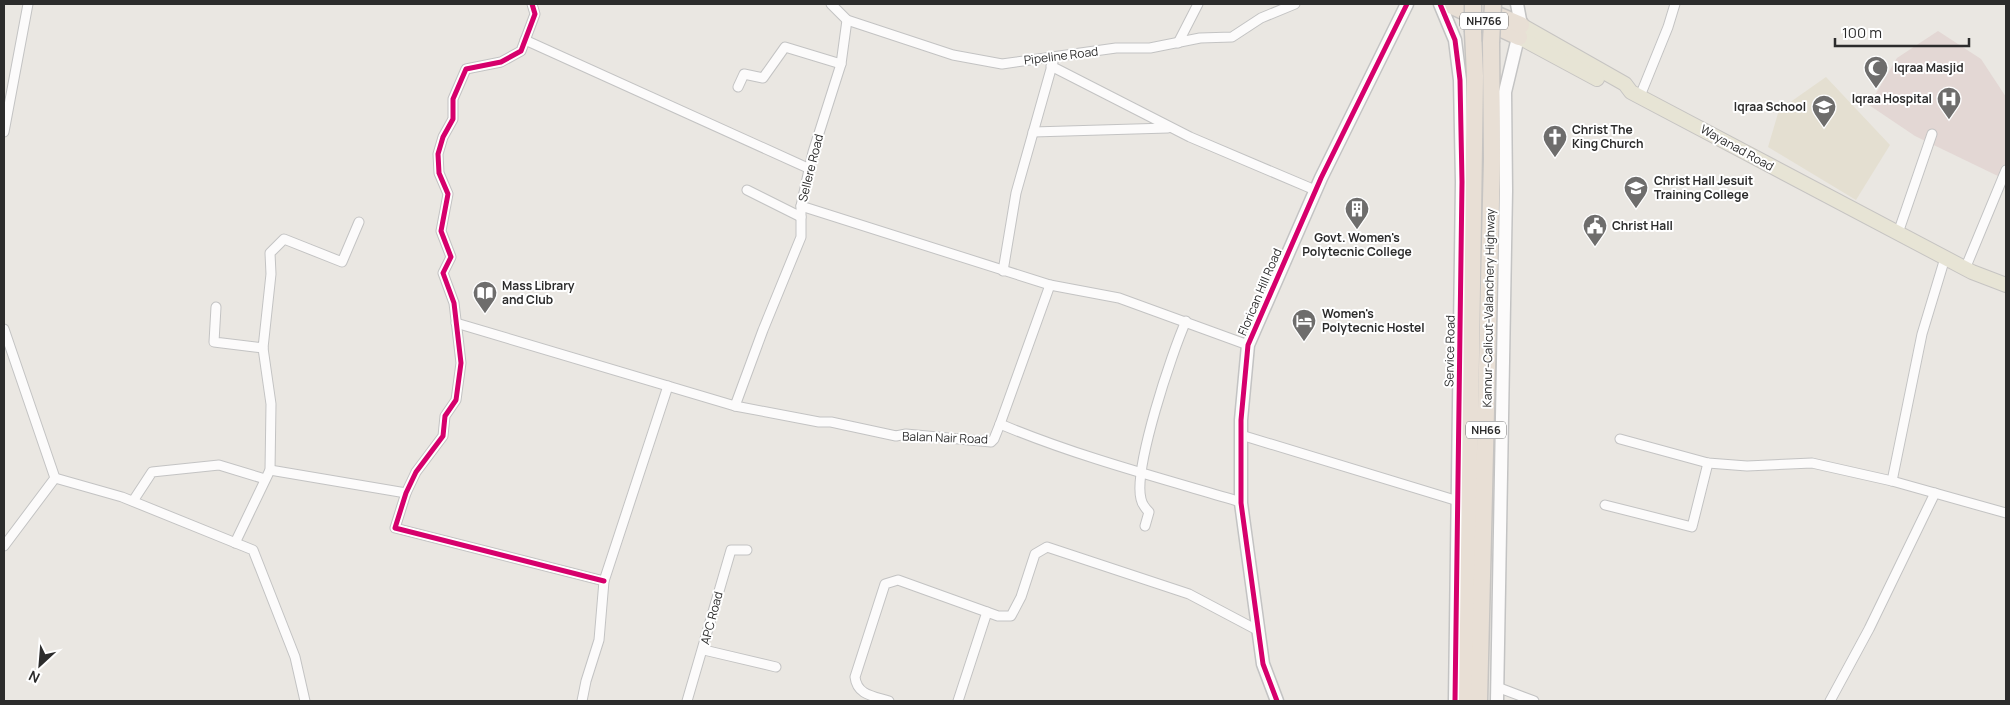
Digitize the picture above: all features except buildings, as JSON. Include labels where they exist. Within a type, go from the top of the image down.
[{"type":"highway","name":"NH766","points":[[1448,4],[1520,31]]},
{"type":"highway","name":"NH766","points":[[1473,4],[1520,31]]},
{"type":"highway","name":"NH66","points":[[1466,701],[1475,76],[1473,4]]},
{"type":"highway","name":"Kannur-Calicut-Valanchery Highway","points":[[1479,701],[1492,159],[1491,42],[1493,4]]},
{"type":"main road","name":"Wayanad Road","points":[[1520,31],[1620,92],[1636,94],[1834,194],[1898,233],[1945,258],[2006,285]]},
{"type":"street","points":[[4,132],[28,4]]},
{"type":"street","points":[[532,4],[535,14],[520,51],[501,62],[466,69],[453,99],[454,119],[443,137],[438,154],[439,173],[448,194],[441,231],[451,257],[443,273],[454,304],[461,363],[456,400],[445,416],[443,436],[416,472],[406,493],[395,528],[604,581]]},
{"type":"street","name":"Pipeline Road","points":[[831,4],[847,20],[953,55],[977,61],[1002,64],[1116,48],[1150,48],[1200,38],[1232,36],[1261,18],[1295,4]]},
{"type":"street","points":[[1178,43],[1198,4]]},
{"type":"street","name":"Florican Hill Road","points":[[1277,701],[1263,664],[1241,502],[1241,435],[1248,345],[1315,190],[1407,4]]},
{"type":"street","name":"Service Road","points":[[1440,4],[1455,40],[1460,80],[1462,182],[1455,701]]},
{"type":"street","points":[[1497,701],[1506,190],[1505,92],[1520,31],[1517,4]]},
{"type":"street","points":[[1636,94],[1668,27],[1675,4]]},
{"type":"street","name":"Sellere Road","points":[[735,406],[801,237],[802,206],[813,152],[841,64],[847,20]]},
{"type":"street","points":[[525,40],[810,169]]},
{"type":"street","points":[[738,87],[744,74],[763,78],[785,47],[841,64]]},
{"type":"street","points":[[1003,271],[1014,202],[1055,57]]},
{"type":"street","points":[[1051,66],[1171,128],[1315,190]]},
{"type":"street","points":[[1033,132],[1171,128]]},
{"type":"street","points":[[1898,233],[1932,134]]},
{"type":"street","points":[[1965,268],[2006,170]]},
{"type":"street","points":[[747,190],[801,217]]},
{"type":"street","points":[[802,206],[873,227],[1050,285],[1119,298],[1248,345]]},
{"type":"street","points":[[235,543],[270,470],[270,404],[264,348],[270,253],[284,239],[342,262],[359,222]]},
{"type":"street","points":[[1892,481],[1922,334],[1945,258]]},
{"type":"street","name":"Balan Nair Road","points":[[735,406],[819,422],[831,422],[896,436],[906,434],[991,442],[1000,424],[1050,285]]},
{"type":"street","points":[[216,307],[214,342],[264,348]]},
{"type":"street","points":[[1144,526],[1149,512],[1141,500],[1145,453],[1174,346],[1186,321]]},
{"type":"street","points":[[456,322],[735,406]]},
{"type":"street","points":[[4,329],[55,478]]},
{"type":"street","points":[[582,701],[586,681],[599,640],[604,581],[668,386]]},
{"type":"street","points":[[1000,424],[1052,445],[1241,502]]},
{"type":"street","points":[[1241,435],[1458,502]]},
{"type":"street","points":[[1620,439],[1708,463],[1746,466],[1812,463],[1892,481],[2006,513]]},
{"type":"street","points":[[1605,505],[1692,526],[1708,463]]},
{"type":"street","points":[[133,501],[152,472],[219,465],[265,479]]},
{"type":"street","points":[[270,470],[406,493]]},
{"type":"street","points":[[55,478],[133,501],[253,550],[295,657],[305,701]]},
{"type":"street","points":[[4,546],[55,478]]},
{"type":"street","points":[[1830,701],[1869,629],[1935,493]]},
{"type":"street","points":[[889,701],[862,693],[856,686],[855,676],[885,584],[898,580],[998,616],[1011,616],[1021,597],[1035,554],[1047,547],[1189,594],[1259,631]]},
{"type":"street","name":"APC Road","points":[[687,701],[704,650],[731,550],[747,550]]},
{"type":"street","points":[[958,701],[987,612]]},
{"type":"street","points":[[704,650],[776,668]]},
{"type":"street","points":[[1497,687],[1534,701]]},
{"type":"shaded area","name":"Iqraa Hospital","points":[[1938,31],[1981,59],[2006,97],[2006,161],[2002,178],[1915,136],[1869,105],[1897,58]]},
{"type":"shaded area","name":"Iqraa School","points":[[1826,77],[1890,145],[1856,200],[1768,147],[1779,110]]},
{"type":"cycle path","points":[[532,4],[535,14],[521,51],[501,62],[466,69],[453,99],[453,119],[443,137],[438,154],[439,173],[448,194],[441,231],[451,257],[443,273],[454,303],[461,363],[456,400],[445,416],[443,436],[416,472],[406,493],[395,528],[604,581]]},
{"type":"cycle path","points":[[1277,701],[1263,664],[1241,503],[1241,420],[1248,345],[1321,178],[1407,4]]},
{"type":"cycle path","points":[[1440,4],[1455,40],[1460,80],[1462,182],[1455,701]]},
{"type":"place","name":"Iqraa Masjid","points":[[1876,89]]},
{"type":"place","name":"Iqraa Hospital","points":[[1949,120]]},
{"type":"place","name":"Iqraa School","points":[[1824,128]]},
{"type":"place","name":"Christ The King Church","points":[[1555,158]]},
{"type":"place","name":"Christ Hall Jesuit Training College","points":[[1636,209]]},
{"type":"place","name":"Govt. Women's Polytecnic College","points":[[1357,230]]},
{"type":"place","name":"Christ Hall","points":[[1595,247]]},
{"type":"place","name":"Mass Library and Club","points":[[485,314]]},
{"type":"place","name":"Women's Polytecnic Hostel","points":[[1304,342]]}]
